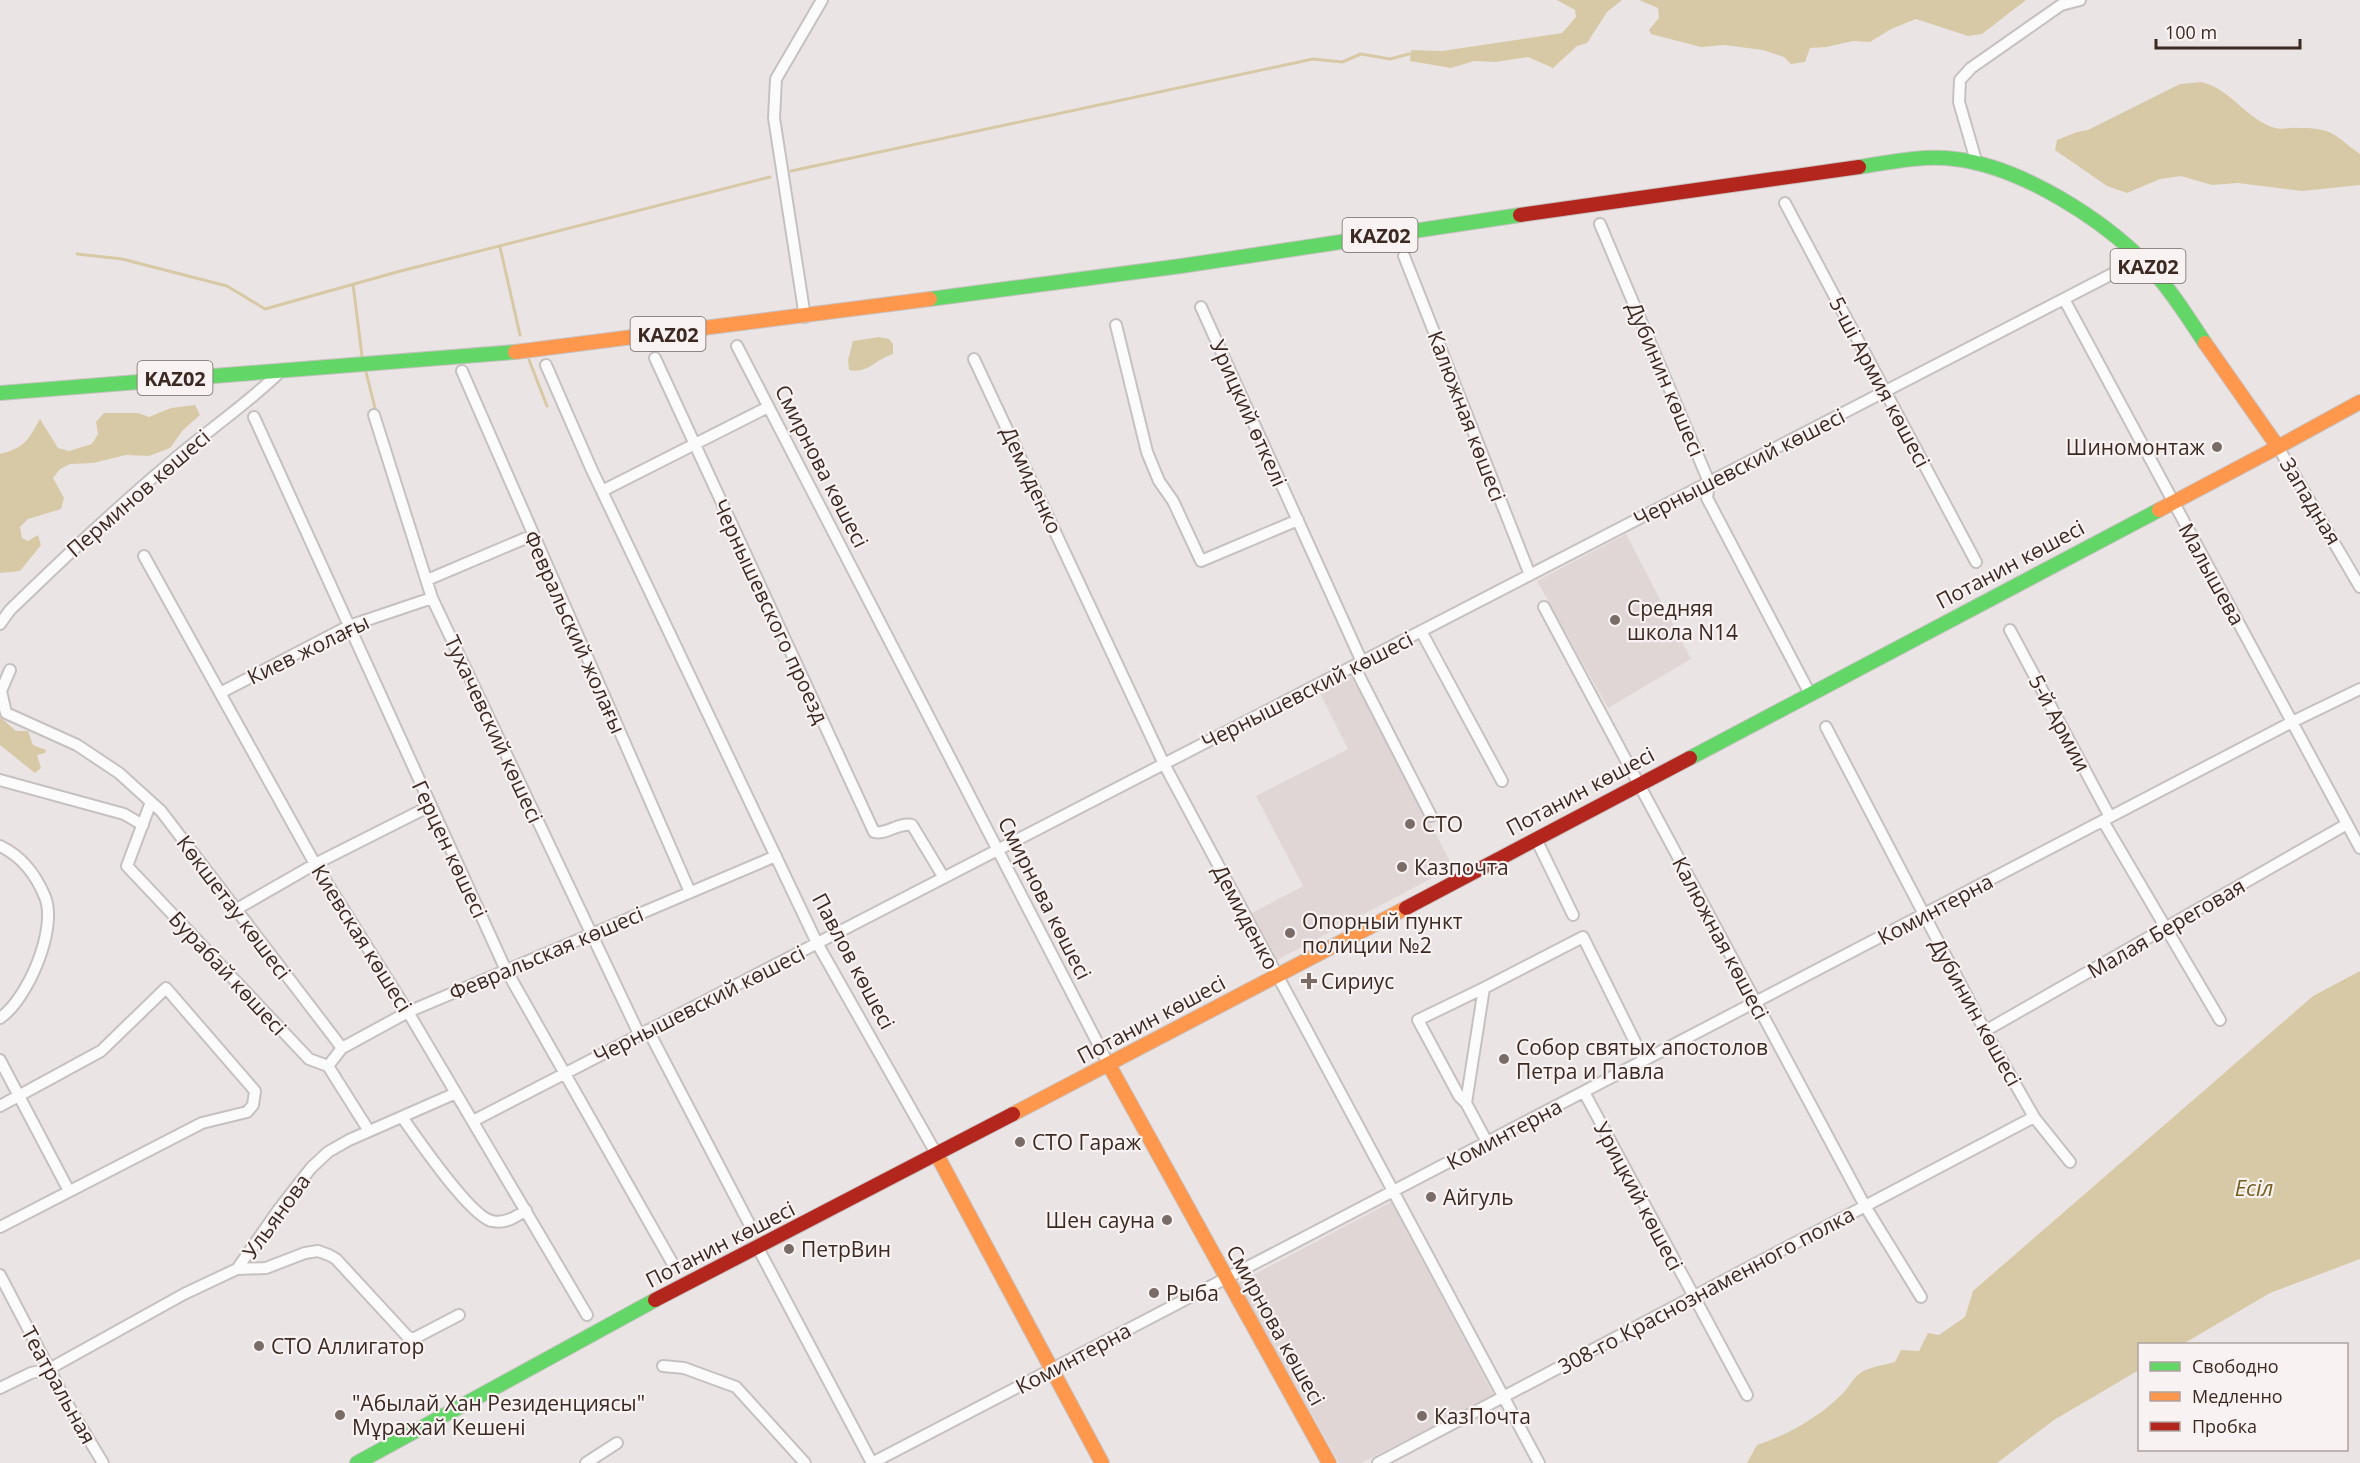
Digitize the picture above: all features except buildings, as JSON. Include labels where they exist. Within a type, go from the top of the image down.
[{"type":"main road","name":"KAZ02","points":[[0,393],[282,369],[526,352],[1181,266],[1395,232],[1774,181],[1896,161],[1956,159],[1977,164],[2032,184],[2066,202],[2120,240],[2141,259],[2168,290],[2278,447]]},
{"type":"main road","name":"Потанин көшесі","points":[[357,1463],[522,1379],[599,1329],[1108,1065],[2360,402]]},
{"type":"main road","name":"Смирнова көшесі","points":[[1108,1065],[1329,1463]]},
{"type":"main road","name":"Павлов көшесі","points":[[937,1155],[1102,1463]]},
{"type":"street","points":[[805,317],[775,108],[776,79],[822,0]]},
{"type":"street","points":[[1977,164],[1959,102],[1960,80],[1971,68],[2061,5],[2080,0]]},
{"type":"street","name":"5-ші Армия көшесі","points":[[1785,202],[1976,562]]},
{"type":"street","name":"Дубинин көшесі","points":[[1600,224],[1709,482],[1707,498],[1810,694]]},
{"type":"street","name":"Калюжная көшесі","points":[[1404,256],[1530,575]]},
{"type":"street","name":"Чернышевский көшесі","points":[[473,1121],[2141,259]]},
{"type":"street","name":"Малышева","points":[[2064,299],[2360,848]]},
{"type":"street","name":"Урицкий өткелі","points":[[1201,307],[1298,520],[1358,664],[1431,816]]},
{"type":"street","points":[[1116,325],[1146,452],[1159,481],[1173,501],[1201,561],[1298,520]]},
{"type":"street","name":"Смирнова көшесі","points":[[736,346],[1108,1065]]},
{"type":"street","name":"Чернышевского проезд","points":[[655,358],[874,832],[880,833],[907,824],[916,828],[944,878]]},
{"type":"street","name":"Демиденко","points":[[974,359],[1164,764],[1539,1463]]},
{"type":"street","name":"Павлов көшесі","points":[[546,365],[591,468],[817,943],[937,1155]]},
{"type":"street","name":"Перминов көшесі","points":[[0,624],[10,610],[109,514],[209,430],[252,400],[282,369]]},
{"type":"street","name":"Февральский жолағы","points":[[462,371],[690,892]]},
{"type":"street","points":[[602,491],[768,408]]},
{"type":"street","name":"Тухачевский көшесі","points":[[374,415],[432,598],[592,934],[643,1032],[752,1229]]},
{"type":"street","name":"Герцен көшесі","points":[[254,417],[506,968],[674,1266]]},
{"type":"street","name":"Западная","points":[[2278,447],[2332,536],[2360,588]]},
{"type":"street","points":[[427,580],[533,535]]},
{"type":"street","name":"Киевская көшесі","points":[[144,556],[315,864],[408,1012],[587,1315]]},
{"type":"street","name":"Киев жолағы","points":[[220,693],[349,626],[432,598]]},
{"type":"street","name":"Калюжная көшесі","points":[[1544,607],[1865,1206],[1922,1297]]},
{"type":"street","name":"5-й Армии","points":[[2010,630],[2107,819],[2220,1020]]},
{"type":"street","points":[[1421,631],[1502,781]]},
{"type":"street","name":"Көкшетау көшесі","points":[[10,670],[1,691],[6,713],[77,745],[119,773],[152,802],[342,1048]]},
{"type":"street","name":"Коминтерна","points":[[872,1463],[2292,722],[2360,690]]},
{"type":"street","name":"Дубинин көшесі","points":[[1826,727],[1984,1031],[2034,1117],[2070,1162]]},
{"type":"street","points":[[0,780],[124,814],[143,825]]},
{"type":"street","name":"Бурабай көшесі","points":[[152,802],[127,866],[309,1059],[327,1066],[369,1131]]},
{"type":"street","points":[[235,909],[315,864],[430,806]]},
{"type":"street","name":"Малая Береговая","points":[[1984,1031],[2347,824]]},
{"type":"street","points":[[1536,839],[1573,915]]},
{"type":"street","points":[[0,846],[26,865],[46,898],[48,913],[41,947],[30,982],[16,1004],[0,1018]]},
{"type":"street","name":"Февральская көшесі","points":[[327,1066],[342,1048],[408,1012],[506,968],[776,856]]},
{"type":"street","points":[[1487,1142],[1418,1020],[1583,937],[1644,1060]]},
{"type":"street","points":[[0,1106],[101,1051],[166,988],[253,1086],[253,1105],[247,1112],[202,1123],[0,1227]]},
{"type":"street","points":[[1466,1104],[1484,988]]},
{"type":"street","points":[[0,1060],[69,1191]]},
{"type":"street","name":"Урицкий көшесі","points":[[1584,1092],[1747,1395]]},
{"type":"street","name":"Ульянова","points":[[0,1388],[31,1373],[49,1369],[184,1294],[237,1269],[311,1168],[328,1152],[369,1131],[456,1094]]},
{"type":"street","points":[[402,1117],[440,1170],[484,1218],[495,1222],[508,1221],[526,1210]]},
{"type":"street","name":"308-го Краснознаменного полка","points":[[1378,1463],[2034,1117]]},
{"type":"street","points":[[758,1248],[872,1463]]},
{"type":"street","points":[[237,1269],[266,1268],[305,1252],[318,1251],[336,1259],[406,1336],[419,1338],[459,1315]]},
{"type":"street","name":"Театральная","points":[[0,1275],[49,1369],[103,1463]]},
{"type":"street","points":[[663,1366],[684,1368],[736,1387],[805,1463]]},
{"type":"street","points":[[586,1463],[617,1443]]},
{"type":"shaded area","name":"Средняя школа N14","points":[[1626,534],[1691,659],[1608,708],[1537,581]]},
{"type":"shaded area","points":[[1353,676],[1453,867],[1277,960],[1252,913],[1303,886],[1256,796],[1348,749],[1320,693]]},
{"type":"shaded area","points":[[1391,1202],[1494,1395],[1361,1463],[1339,1463],[1238,1283]]},
{"type":"water","points":[[1557,0],[1622,0],[1607,12],[1587,43],[1577,46],[1553,68],[1528,57],[1496,62],[1474,61],[1451,68],[1410,61],[1411,50],[1442,51],[1562,33],[1576,17],[1575,10]]},
{"type":"water","points":[[1639,0],[2026,0],[1982,34],[1968,36],[1916,19],[1891,29],[1870,42],[1853,41],[1810,48],[1805,62],[1791,64],[1784,57],[1763,50],[1724,45],[1701,47],[1651,34],[1649,30],[1659,18],[1658,8]]},
{"type":"water","points":[[2201,82],[2221,91],[2256,118],[2275,128],[2311,128],[2333,134],[2360,154],[2360,185],[2302,191],[2238,183],[2212,185],[2181,176],[2160,179],[2127,193],[2107,186],[2055,150],[2057,140],[2088,130],[2180,84]]},
{"type":"water","points":[[879,337],[889,339],[893,344],[893,354],[867,368],[849,370],[848,360],[853,341]]},
{"type":"water","points":[[195,405],[200,415],[183,430],[170,448],[149,456],[126,455],[93,463],[70,464],[60,469],[53,478],[64,498],[61,509],[28,519],[20,527],[22,538],[28,541],[38,535],[41,545],[20,571],[0,573],[0,454],[24,443],[40,419],[58,448],[69,451],[92,444],[98,434],[96,422],[104,413],[138,413],[149,417],[171,408]]},
{"type":"water","points":[[0,717],[16,731],[28,731],[33,745],[46,750],[45,753],[37,755],[41,768],[35,773],[0,745]]},
{"type":"water","name":"Есіл","points":[[2360,971],[2360,1259],[2270,1293],[2185,1343],[2138,1343],[2138,1371],[2054,1420],[1997,1463],[1747,1463],[1757,1445],[1780,1436],[1815,1417],[1835,1401],[1859,1374],[1871,1368],[1895,1362],[1901,1350],[1919,1351],[1928,1333],[1939,1335],[1965,1317],[1973,1291],[2313,996]]},
{"type":"waterway","points":[[791,171],[1313,59],[1342,62],[1361,54],[1390,59],[1409,54]]},
{"type":"waterway","points":[[77,254],[122,259],[227,286],[265,309],[397,272],[770,177]]},
{"type":"waterway","points":[[500,247],[520,335]]},
{"type":"waterway","points":[[353,284],[362,356]]},
{"type":"waterway","points":[[529,360],[547,406]]},
{"type":"waterway","points":[[366,372],[376,412]]},
{"type":"traffic: fast","points":[[1859,167],[1919,158],[1955,159],[1981,164],[2034,184],[2086,215],[2132,251],[2166,286],[2205,343]]},
{"type":"traffic: fast","points":[[930,299],[1181,266],[1520,215]]},
{"type":"traffic: fast","points":[[0,393],[515,352]]},
{"type":"traffic: fast","points":[[1690,758],[2159,510]]},
{"type":"traffic: fast","points":[[357,1463],[655,1300]]},
{"type":"traffic: slow","points":[[515,352],[930,299]]},
{"type":"traffic: slow","points":[[2205,343],[2278,447],[2360,402]]},
{"type":"traffic: slow","points":[[2159,510],[2278,447]]},
{"type":"traffic: slow","points":[[1013,1114],[1406,908]]},
{"type":"traffic: slow","points":[[1109,1065],[1329,1463]]},
{"type":"traffic: slow","points":[[937,1155],[1102,1463]]},
{"type":"traffic: jam","points":[[1520,215],[1859,167]]},
{"type":"traffic: jam","points":[[1406,908],[1690,758]]},
{"type":"traffic: jam","points":[[655,1300],[1013,1114]]},
{"type":"place","name":"Шиномонтаж","points":[[2217,447]]},
{"type":"place","name":"Средняя школа N14","points":[[1615,620]]},
{"type":"place","name":"СТО","points":[[1410,824]]},
{"type":"place","name":"Казпочта","points":[[1402,867]]},
{"type":"place","name":"Опорный пункт полиции №2","points":[[1290,933]]},
{"type":"place","name":"Сириус","points":[[1309,981]]},
{"type":"place","name":"Собор святых апостолов Петра и Павла","points":[[1504,1059]]},
{"type":"place","name":"СТО Гараж","points":[[1020,1142]]},
{"type":"place","name":"Айгуль","points":[[1431,1197]]},
{"type":"place","name":"Шен сауна","points":[[1167,1220]]},
{"type":"place","name":"ПетрВин","points":[[789,1249]]},
{"type":"place","name":"Рыба","points":[[1154,1293]]},
{"type":"place","name":"СТО Аллигатор","points":[[259,1346]]},
{"type":"place","name":"\"Абылай Хан Резиденциясы\" Мұражай Кешені","points":[[340,1415]]},
{"type":"place","name":"КазПочта","points":[[1422,1416]]}]
